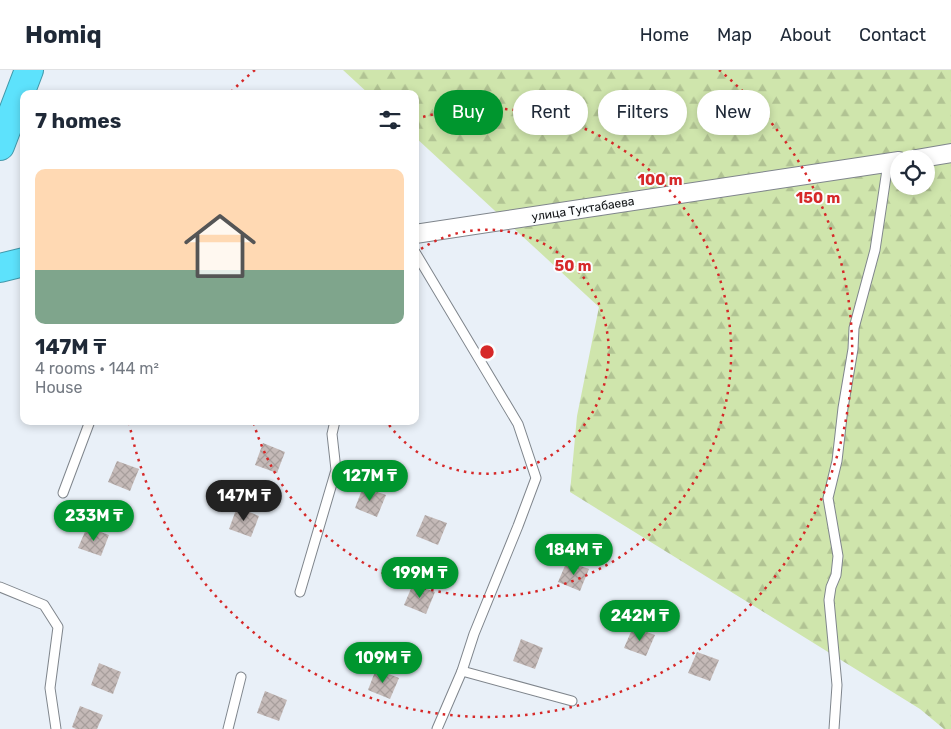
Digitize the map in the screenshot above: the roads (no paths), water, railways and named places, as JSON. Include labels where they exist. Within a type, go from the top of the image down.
[{"type":"highway","points":[[0,146],[7,107],[29,70]]},
{"type":"highway","points":[[0,268],[20,261]]},
{"type":"street","points":[[935,156],[951,154]]},
{"type":"street","name":"улица Туктабаева","points":[[419,233],[890,162]]},
{"type":"street","points":[[0,259],[20,260]]},
{"type":"lane","points":[[834,729],[837,685],[829,600],[831,586],[836,575],[838,556],[828,498],[837,461],[843,408],[853,349],[854,328],[875,250],[890,177]]},
{"type":"lane","points":[[419,259],[518,424],[536,478],[474,634],[462,670],[437,729]]},
{"type":"lane","points":[[63,493],[88,425]]},
{"type":"lane","points":[[300,592],[336,470],[332,434],[335,425]]},
{"type":"lane","points":[[0,587],[44,605],[58,627],[50,688],[56,729]]},
{"type":"lane","points":[[462,670],[572,701]]},
{"type":"lane","points":[[228,729],[241,677]]}]
